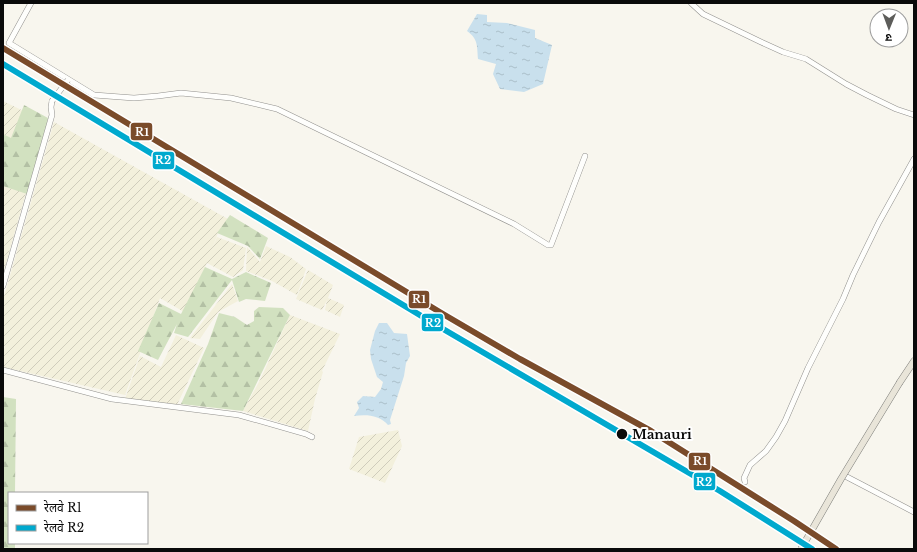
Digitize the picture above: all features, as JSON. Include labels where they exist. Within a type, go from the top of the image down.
[{"type":"main road","points":[[801,549],[841,479],[914,361]]},
{"type":"street","points":[[31,3],[9,43],[94,96],[134,98],[181,93],[230,98],[277,109],[514,224],[551,245],[585,156]]},
{"type":"street","points":[[691,3],[703,14],[783,52],[806,59],[856,90],[896,109],[914,115]]},
{"type":"street","points":[[3,286],[52,115],[52,101],[68,80]]},
{"type":"street","points":[[745,482],[744,476],[750,465],[761,456],[769,446],[785,421],[808,368],[879,222],[914,159]]},
{"type":"street","points":[[3,370],[112,399],[238,415],[312,437]]},
{"type":"street","points":[[847,477],[914,512]]},
{"type":"shaded area","points":[[3,101],[46,122],[3,274]]},
{"type":"shaded area","points":[[54,122],[228,219],[218,233],[212,249],[217,237],[246,248],[243,270],[233,277],[207,263],[184,312],[160,298],[125,395],[3,367],[3,351],[5,347],[3,345],[3,300]]},
{"type":"shaded area","points":[[266,246],[290,257],[306,269],[297,295],[272,281],[246,271],[247,247],[260,262]]},
{"type":"shaded area","points":[[308,270],[333,285],[328,298],[344,305],[340,317],[325,310],[327,300],[322,310],[296,299]]},
{"type":"shaded area","points":[[232,284],[238,301],[218,312],[200,339],[190,338]]},
{"type":"shaded area","points":[[290,315],[340,334],[322,371],[323,372],[308,431],[243,411],[260,380]]},
{"type":"shaded area","points":[[176,335],[204,348],[176,407],[125,399],[140,356],[161,367]]},
{"type":"shaded area","points":[[398,430],[402,446],[385,483],[349,469],[359,437]]},
{"type":"green space","points":[[24,105],[48,118],[30,195],[3,186],[3,134],[11,138]]},
{"type":"green space","points":[[230,215],[268,238],[260,259],[248,246],[217,233]]},
{"type":"green space","points":[[205,267],[232,279],[246,272],[271,283],[265,301],[246,299],[239,302],[232,280],[188,337],[174,333],[177,324],[158,360],[138,351],[159,303],[181,314]]},
{"type":"green space","points":[[259,307],[283,308],[290,315],[243,411],[181,404],[208,344],[219,313],[235,317],[247,325],[254,321],[254,311]]},
{"type":"green space","points":[[3,397],[16,399],[15,492],[8,492],[8,544],[15,544],[15,549],[3,549]]},
{"type":"water","points":[[477,14],[487,15],[487,22],[507,23],[535,30],[535,38],[552,45],[543,84],[524,92],[500,89],[493,74],[496,64],[478,59],[475,40],[467,31]]},
{"type":"water","points":[[379,323],[387,323],[394,333],[407,334],[410,356],[406,363],[404,376],[390,420],[391,424],[388,425],[377,417],[363,415],[354,416],[359,408],[357,402],[363,396],[375,397],[381,389],[383,382],[377,377],[371,359],[370,350],[375,331]]},
{"type":"railway","points":[[3,48],[443,314],[520,359],[651,431],[836,549]]},
{"type":"rail line","name":"R1","points":[[3,48],[443,314],[520,359],[651,431],[836,549]]},
{"type":"rail line","name":"R2","points":[[3,64],[438,326],[720,491],[812,549]]},
{"type":"place","name":"Manauri","points":[[622,434]]}]
